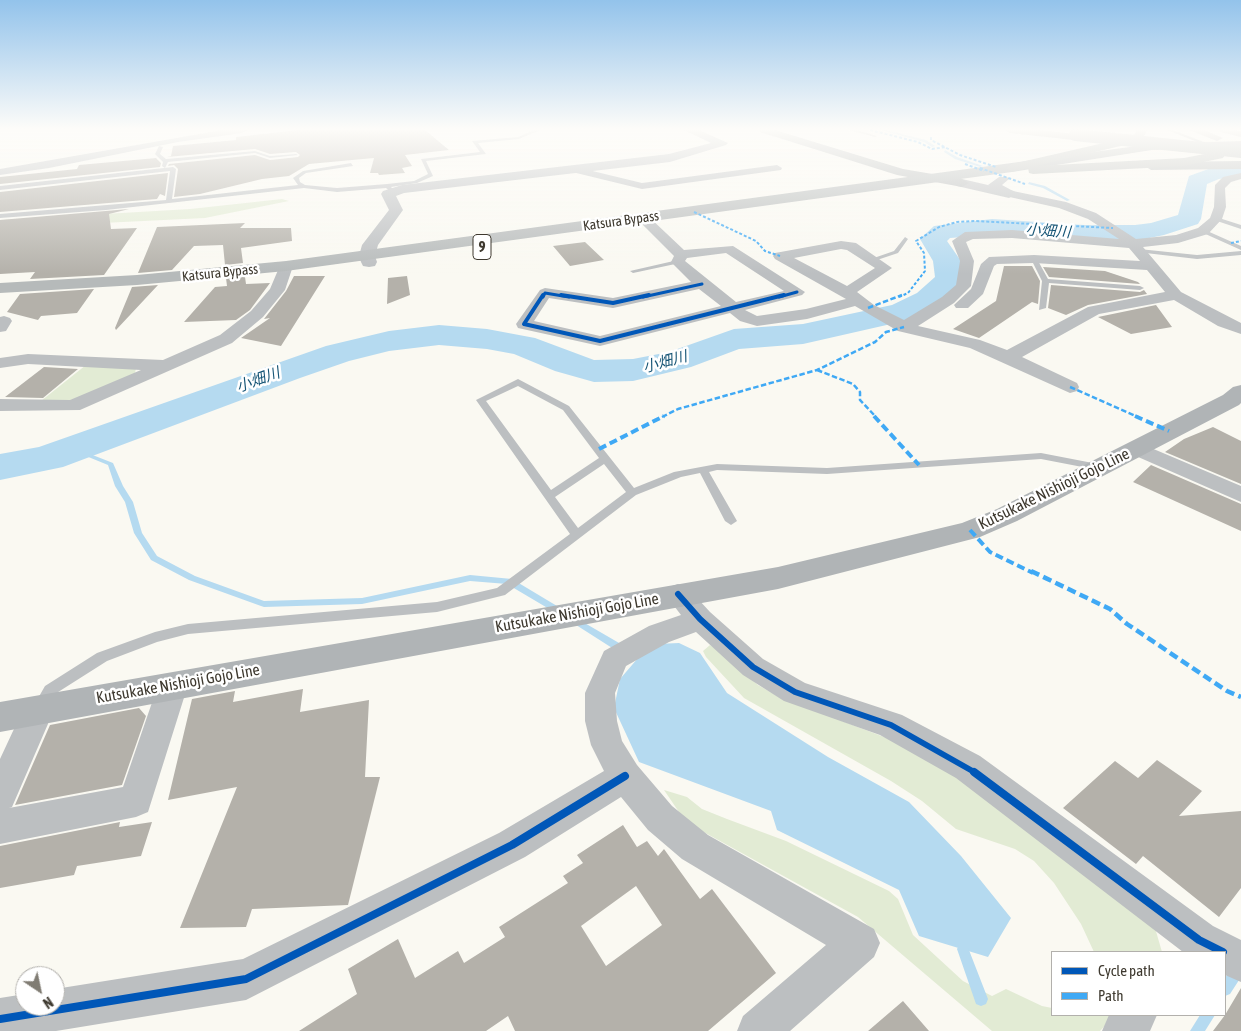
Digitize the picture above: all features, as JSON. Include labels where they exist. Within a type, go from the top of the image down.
[{"type":"highway","name":"Katsura Bypass","points":[[0,295],[131,288],[285,270],[963,178]]},
{"type":"highway","name":"Katsura Bypass","points":[[647,221],[963,178]]},
{"type":"highway","points":[[946,180],[968,178]]},
{"type":"highway","name":"Katsura Bypass","points":[[0,288],[285,270]]},
{"type":"main road","points":[[939,178],[946,180]]},
{"type":"main road","points":[[940,178],[946,180]]},
{"type":"main road","name":"Kutsukake Nishioji Gojo Line","points":[[0,717],[678,594],[778,578],[970,530],[1007,515],[1231,400],[1241,392]]},
{"type":"street","points":[[368,259],[370,245],[396,210],[388,194],[390,189],[495,178]]},
{"type":"street","points":[[610,178],[642,186],[701,178]]},
{"type":"street","points":[[1002,178],[994,185],[1009,194]]},
{"type":"street","points":[[901,325],[948,300],[964,286],[967,261],[959,241],[970,235],[1012,234],[1134,246],[1178,239],[1203,231],[1216,219],[1220,207],[1219,187],[1227,180],[1234,178]]},
{"type":"street","points":[[946,180],[1062,206],[1092,216],[1113,228],[1134,246],[1176,295],[1224,322],[1241,329]]},
{"type":"street","points":[[1025,184],[1062,201],[1062,206]]},
{"type":"street","points":[[647,221],[702,284],[746,318],[757,321],[824,310],[858,300],[885,268],[851,246],[841,245],[780,256],[858,300],[901,325],[924,333],[974,344],[1008,356],[1070,387]]},
{"type":"street","points":[[680,258],[728,249],[797,292],[600,341],[524,324],[545,293],[613,304],[702,284]]},
{"type":"street","points":[[924,333],[967,302],[978,291],[988,264],[994,260],[1034,259],[1152,266]]},
{"type":"street","points":[[0,405],[73,406],[226,339],[257,314],[277,290],[285,270]]},
{"type":"street","points":[[1008,356],[1094,310],[1176,295]]},
{"type":"street","points":[[0,363],[28,359],[165,365]]},
{"type":"street","points":[[1138,448],[1241,495]]},
{"type":"street","points":[[678,594],[700,619],[753,667],[795,692],[891,725],[968,767],[1221,951]]},
{"type":"street","points":[[700,619],[659,634],[614,659],[600,693],[601,721],[606,745],[625,776],[660,818],[695,847],[860,943],[758,1031]]},
{"type":"street","points":[[0,827],[136,802],[173,685]]},
{"type":"street","points":[[0,796],[38,710]]},
{"type":"street","points":[[0,1019],[246,979],[512,846],[625,776]]},
{"type":"street","points":[[1123,1031],[1135,1016]]},
{"type":"lane","points":[[0,188],[90,178]]},
{"type":"lane","points":[[169,201],[172,178]]},
{"type":"lane","points":[[296,178],[296,180],[304,186]]},
{"type":"lane","points":[[0,216],[169,201],[304,186],[337,190],[390,189],[424,178]]},
{"type":"lane","points":[[1216,219],[1241,227]]},
{"type":"lane","points":[[1203,231],[1241,248]]},
{"type":"lane","points":[[871,260],[896,252],[905,240]]},
{"type":"lane","points":[[1134,246],[1198,257],[1241,253]]},
{"type":"lane","points":[[633,271],[680,258]]},
{"type":"lane","points":[[1034,259],[1046,281],[1042,308]]},
{"type":"lane","points":[[1046,281],[1140,288]]},
{"type":"lane","points":[[577,535],[481,400],[518,382],[566,408],[632,493]]},
{"type":"lane","points":[[38,710],[50,690],[80,670],[102,657],[155,637],[188,629],[437,607],[501,592],[632,493],[678,474],[717,467],[828,471],[1041,456],[1098,467]]},
{"type":"lane","points":[[549,496],[606,458]]},
{"type":"lane","points":[[703,470],[731,521]]},
{"type":"green space","points":[[282,199],[289,201],[205,218],[0,228],[0,220],[190,209]]},
{"type":"green space","points":[[86,365],[136,367],[135,374],[88,396],[66,401],[41,401]]},
{"type":"green space","points":[[710,645],[721,652],[758,685],[779,697],[892,740],[940,764],[1153,921],[1162,951],[1094,951],[1081,924],[1054,883],[1034,861],[1015,849],[956,829],[922,801],[891,781],[744,698],[706,657],[703,651]]},
{"type":"green space","points":[[664,790],[687,797],[702,809],[786,841],[889,891],[898,899],[913,935],[963,981],[992,996],[1006,989],[1042,1006],[1051,1008],[1051,1016],[1114,1016],[1100,1031],[992,1031],[858,917],[700,830],[681,815]]},
{"type":"water","points":[[679,643],[700,653],[727,693],[828,757],[909,802],[961,856],[1011,918],[988,957],[919,936],[899,890],[777,830],[771,811],[639,762],[614,708],[620,679],[638,658],[657,644]]},
{"type":"building","points":[[0,178],[55,178],[0,184]]},
{"type":"building","points":[[123,178],[167,178],[165,196],[160,194],[157,199],[0,212],[0,192]]},
{"type":"building","points":[[177,178],[270,178],[200,194],[174,197]]},
{"type":"building","points":[[129,209],[109,214],[111,229],[137,228],[104,275],[30,279],[35,272],[0,274],[0,220]]},
{"type":"building","points":[[245,223],[240,228],[291,228],[292,241],[241,248],[243,263],[225,265],[223,245],[194,246],[172,270],[138,273],[157,227]]},
{"type":"building","points":[[585,242],[604,260],[570,266],[553,246]]},
{"type":"building","points":[[1004,266],[1032,266],[1040,281],[1038,304],[1032,302],[979,338],[953,329],[996,301]]},
{"type":"building","points":[[1043,267],[1105,271],[1140,284],[1049,277]]},
{"type":"building","points":[[294,276],[325,276],[281,346],[241,338],[270,318],[264,319],[286,291]]},
{"type":"building","points":[[407,276],[410,295],[387,304],[388,278]]},
{"type":"building","points":[[245,277],[246,284],[270,283],[250,310],[236,320],[184,322],[215,287],[227,286],[226,278]]},
{"type":"building","points":[[158,285],[116,330],[115,328],[132,287]]},
{"type":"building","points":[[1051,285],[1140,292],[1144,290],[1147,294],[1088,305],[1066,315],[1048,308]]},
{"type":"building","points":[[94,289],[77,313],[41,316],[38,320],[7,312],[20,294]]},
{"type":"building","points":[[1156,305],[1172,327],[1131,334],[1098,317]]},
{"type":"building","points":[[44,367],[78,369],[43,398],[5,397]]},
{"type":"building","points":[[1213,427],[1241,441],[1241,484],[1165,452],[1184,439]]},
{"type":"building","points":[[1151,465],[1241,504],[1241,531],[1133,482]]},
{"type":"building","points":[[303,689],[300,712],[369,700],[365,777],[380,777],[348,905],[252,909],[246,927],[180,928],[237,787],[168,800],[192,699],[235,691],[233,702]]},
{"type":"building","points":[[139,708],[146,716],[122,785],[15,805],[50,725]]},
{"type":"building","points":[[1157,760],[1202,791],[1179,816],[1241,811],[1241,888],[1219,917],[1143,856],[1136,864],[1063,808],[1115,761],[1138,778]]},
{"type":"building","points":[[120,822],[119,827],[152,822],[141,856],[77,866],[74,875],[0,888],[0,846]]},
{"type":"building","points":[[623,825],[637,847],[647,841],[658,856],[664,849],[700,899],[712,889],[776,973],[708,1031],[515,1031],[508,1016],[486,1031],[299,1031],[357,994],[348,969],[398,939],[415,978],[458,951],[464,963],[505,937],[499,927],[568,883],[563,876],[583,863],[577,855]],"holes":[[[636,886],[662,925],[606,966],[581,926]]]},
{"type":"building","points":[[1241,988],[1241,1031],[1213,1031],[1226,1016]]},
{"type":"building","points":[[903,1001],[929,1031],[868,1031]]},
{"type":"waterway","name":"小畑川","points":[[0,467],[48,458],[287,370],[338,353],[389,341],[439,335],[487,339],[523,345],[567,364],[594,371],[633,370],[679,360],[734,339],[803,334],[902,312],[928,299],[950,279],[947,261],[933,239],[943,231],[992,227],[1084,233],[1135,233],[1155,230],[1189,219],[1197,181],[1203,178]]},
{"type":"waterway","points":[[1029,183],[1044,187],[1068,200]]},
{"type":"waterway","points":[[78,448],[88,455],[111,464],[119,486],[129,502],[138,533],[154,558],[192,578],[264,604],[362,601],[470,578],[509,581],[559,611]]},
{"type":"waterway","points":[[576,621],[623,650]]},
{"type":"waterway","points":[[963,949],[981,999]]},
{"type":"waterway","points":[[1226,988],[1238,970]]},
{"type":"waterway","points":[[1197,1031],[1207,1016]]},
{"type":"marked path","points":[[1008,178],[1025,184]]},
{"type":"marked path","points":[[694,212],[756,241],[765,251],[780,256]]},
{"type":"marked path","points":[[868,308],[908,293],[917,283],[925,271],[924,253],[916,241],[939,227],[957,222],[974,221],[1113,228]]},
{"type":"marked path","points":[[1231,243],[1241,241]]},
{"type":"marked path","points":[[599,449],[678,409],[817,370],[875,342],[886,332],[904,327]]},
{"type":"marked path","points":[[817,370],[853,384],[860,392],[860,400],[919,465]]},
{"type":"marked path","points":[[1070,387],[1169,431]]},
{"type":"marked path","points":[[970,530],[990,552],[1110,609],[1127,624],[1227,691],[1241,697]]},
{"type":"cycle path","points":[[702,284],[613,303],[545,293],[524,324],[600,341],[797,292]]},
{"type":"cycle path","points":[[678,594],[700,619],[753,667],[795,692],[891,725],[968,767],[1199,940],[1221,951]]},
{"type":"cycle path","points":[[0,1019],[246,979],[512,845],[625,776]]}]
